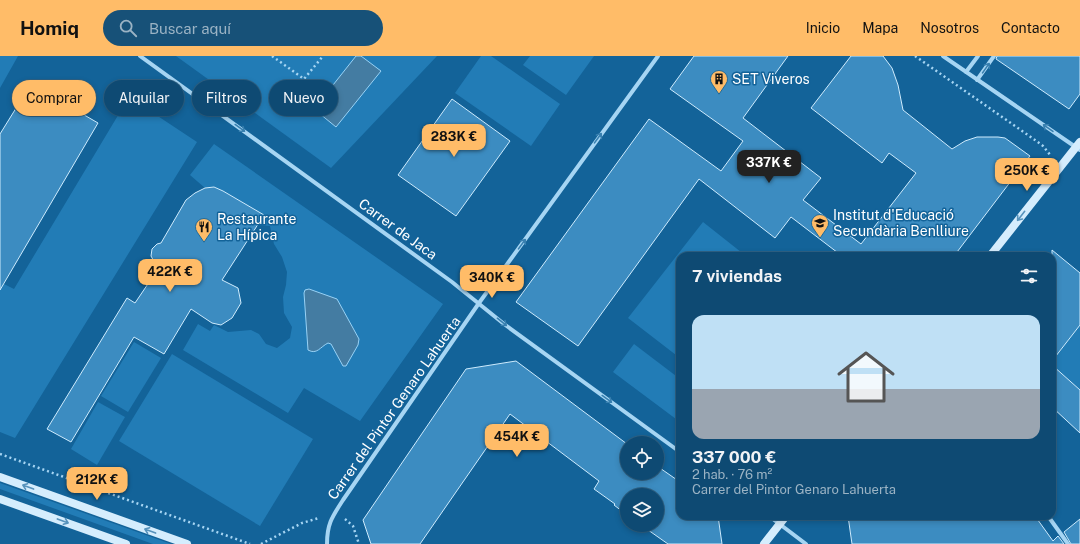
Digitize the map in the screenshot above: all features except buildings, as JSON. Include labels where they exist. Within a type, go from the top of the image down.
[{"type":"street","name":"Carrer de Jaca","points":[[140,56],[480,303],[504,324],[676,449]]},
{"type":"street","name":"Carrer del Pintor Genaro Lahuerta","points":[[328,544],[327,533],[331,517],[480,303],[658,56]]},
{"type":"street","points":[[943,56],[1078,146],[993,252]]},
{"type":"street","points":[[966,72],[978,56]]},
{"type":"street","points":[[977,80],[994,56]]},
{"type":"street","points":[[0,478],[187,544]]},
{"type":"street","points":[[0,499],[126,544]]},
{"type":"street","points":[[774,520],[806,544]]},
{"type":"street","points":[[764,544],[783,520]]},
{"type":"street","points":[[1051,520],[1068,544]]},
{"type":"path","points":[[272,56],[304,79],[323,56]]},
{"type":"path","points":[[915,56],[1035,140],[1043,146],[1050,155]]},
{"type":"path","points":[[0,454],[250,544]]},
{"type":"path","points":[[261,544],[302,523],[320,518]]},
{"type":"path","points":[[342,518],[353,526],[359,544]]},
{"type":"shaded area","points":[[0,56],[18,56],[0,88]]},
{"type":"shaded area","points":[[176,56],[437,56],[331,168],[259,116],[261,116],[261,80],[209,80]]},
{"type":"shaded area","points":[[356,56],[361,56],[381,71],[336,127],[323,116],[338,116],[337,80]]},
{"type":"shaded area","points":[[481,56],[491,56],[560,104],[531,146],[455,93]]},
{"type":"shaded area","points":[[530,56],[594,56],[566,95],[523,65]]},
{"type":"shaded area","points":[[118,116],[158,116],[197,142],[15,438],[0,432],[0,282],[14,289]]},
{"type":"shaded area","points":[[214,144],[443,304],[360,421],[304,388],[288,413],[183,350],[198,324],[210,331],[214,325],[228,332],[251,330],[259,334],[266,344],[277,348],[290,338],[292,327],[284,313],[283,297],[287,272],[282,257],[274,244],[270,226],[258,225],[264,215],[223,191],[214,187],[205,188],[190,175]]},
{"type":"shaded area","points":[[703,222],[741,252],[680,252]]},
{"type":"shaded area","points":[[676,257],[676,355],[628,318]]},
{"type":"shaded area","points":[[309,289],[337,299],[359,339],[358,345],[346,366],[343,366],[331,344],[328,343],[314,352],[308,350],[304,293],[305,290]]},
{"type":"shaded area","points":[[1080,325],[1080,390],[1056,369],[1056,356]]},
{"type":"shaded area","points":[[134,342],[161,358],[128,412],[101,396]]},
{"type":"shaded area","points":[[634,344],[676,376],[676,419],[613,372]]},
{"type":"shaded area","points":[[172,354],[313,439],[260,526],[119,441]]},
{"type":"shaded area","points":[[98,402],[125,417],[97,465],[71,449]]},
{"type":"shaded area","points":[[0,483],[171,544],[153,544],[0,489]]},
{"type":"place","name":"SET Viveros","points":[[719,94]]},
{"type":"place","name":"Institut d'Educació Secundària Benlliure","points":[[820,238]]},
{"type":"place","name":"Restaurante La Hípica","points":[[204,242]]}]
